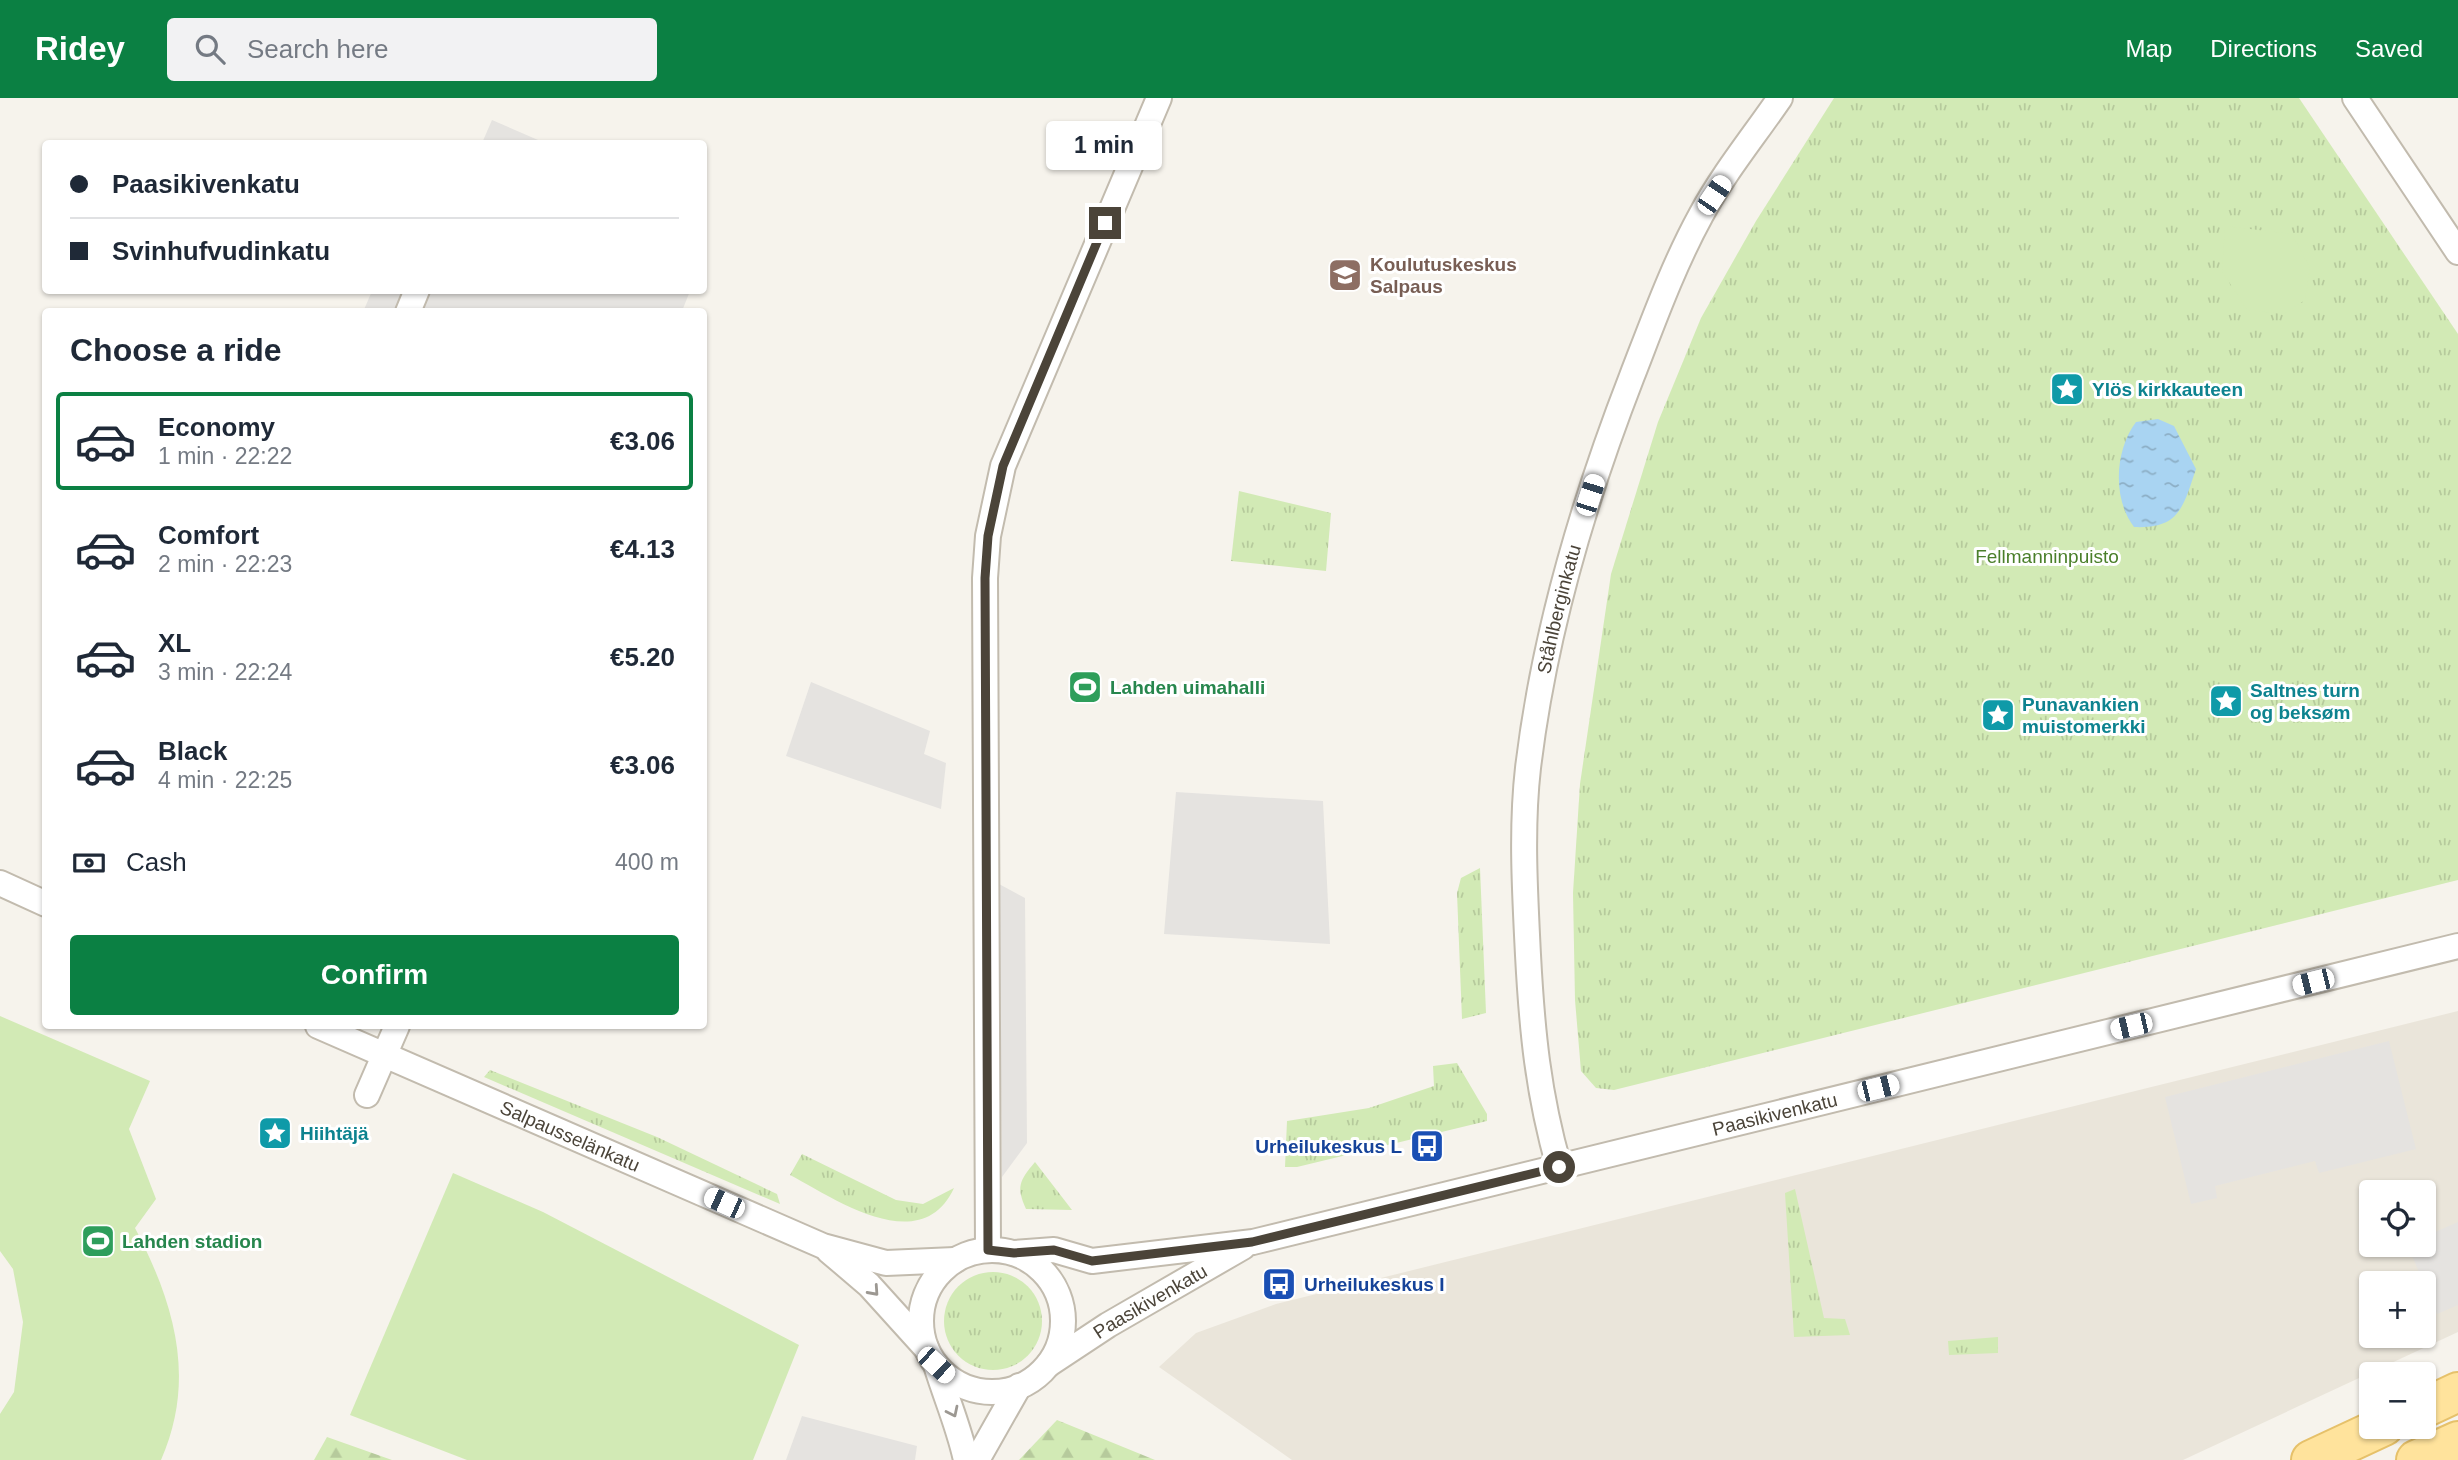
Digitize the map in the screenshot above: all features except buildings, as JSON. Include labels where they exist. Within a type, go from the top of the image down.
[{"type":"main road","points":[[2436,1402],[2458,1392]]},
{"type":"main road","points":[[2311,1460],[2359,1438]]},
{"type":"main road","points":[[2416,1460],[2458,1441]]},
{"type":"street","points":[[988,1250],[985,578],[988,536],[1003,466],[1159,98]]},
{"type":"street","name":"Ståhlberginkatu","points":[[1559,1167],[1545,1117],[1533,1047],[1527,919],[1528,770],[1546,666],[1567,568],[1605,446],[1656,313],[1702,214],[1780,98]]},
{"type":"street","points":[[2355,98],[2458,252]]},
{"type":"street","points":[[0,883],[42,902]]},
{"type":"street","name":"Paasikivenkatu","points":[[1014,1253],[1054,1250],[1092,1261],[1252,1242],[2458,946]]},
{"type":"street","name":"Salpausselänkatu","points":[[325,1029],[822,1246],[886,1263],[955,1260]]},
{"type":"street","points":[[367,1095],[396,1029]]},
{"type":"street","name":"Paasikivenkatu","points":[[1049,1364],[1108,1325],[1252,1242]]},
{"type":"street","name":"Salpausselänkatu","points":[[822,1246],[869,1285],[931,1356]]},
{"type":"street","points":[[931,1356],[953,1380],[974,1390],[997,1392],[1019,1387],[1049,1364],[1058,1347],[1063,1328],[1057,1290],[1046,1274],[1031,1261],[1014,1253],[988,1250],[955,1260],[942,1270],[924,1299],[921,1332],[948,1404],[959,1425],[966,1460]]},
{"type":"street","points":[[977,1460],[1019,1387]]},
{"type":"shaded area","points":[[492,120],[538,140],[483,140]]},
{"type":"shaded area","points":[[371,294],[689,294],[683,308],[365,308]]},
{"type":"shaded area","points":[[811,682],[930,731],[924,754],[946,763],[941,809],[786,756]]},
{"type":"shaded area","points":[[1176,792],[1323,801],[1330,944],[1164,934]]},
{"type":"shaded area","points":[[999,884],[1025,898],[1027,1143],[1002,1177]]},
{"type":"shaded area","points":[[2458,1011],[2458,1332],[2436,1342],[2436,1271],[2359,1271],[2359,1348],[2424,1348],[2394,1362],[2359,1362],[2359,1378],[2183,1460],[1292,1460],[1159,1367],[1196,1333],[1276,1304]]},
{"type":"shaded area","points":[[2389,1041],[2416,1149],[2319,1173],[2315,1161],[2215,1186],[2217,1198],[2191,1204],[2165,1097]]},
{"type":"shaded area","points":[[2458,1222],[2458,1305],[2437,1314],[2436,1271],[2419,1271],[2413,1257],[2436,1257],[2436,1232]]},
{"type":"shaded area","points":[[802,1416],[917,1446],[915,1460],[786,1460]]},
{"type":"green space","name":"Fellmanninpuisto","points":[[1834,98],[2299,98],[2458,334],[2458,880],[1614,1090],[1596,1088],[1581,1071],[1575,1000],[1573,893],[1580,784],[1611,574],[1658,422],[1701,318],[1756,221]]},
{"type":"green space","points":[[2225,226],[2292,234],[2310,268],[2305,300],[2284,314],[2247,310],[2222,271]]},
{"type":"green space","points":[[1239,491],[1331,513],[1326,571],[1231,561]]},
{"type":"green space","points":[[1480,868],[1486,1013],[1462,1019],[1457,893],[1461,878]]},
{"type":"green space","name":"Lahden stadion","points":[[0,1016],[150,1081],[129,1129],[156,1199],[135,1228],[161,1284],[170,1313],[179,1370],[178,1400],[172,1430],[161,1460],[0,1460],[0,1414],[14,1392],[23,1322],[13,1269],[0,1251]]},
{"type":"green space","points":[[1457,1063],[1487,1114],[1487,1121],[1297,1167],[1285,1167],[1287,1121],[1369,1108],[1434,1086],[1433,1066]]},
{"type":"green space","points":[[490,1070],[657,1137],[777,1194],[780,1204],[484,1077]]},
{"type":"green space","points":[[802,1154],[896,1200],[923,1204],[954,1188],[939,1209],[921,1219],[899,1221],[876,1217],[830,1197],[790,1175]]},
{"type":"green space","points":[[1035,1162],[1072,1210],[1026,1209],[1020,1189],[1025,1174]]},
{"type":"green space","points":[[453,1173],[543,1212],[799,1345],[753,1460],[467,1460],[350,1415]]},
{"type":"green space","points":[[1795,1189],[1824,1318],[1845,1319],[1850,1335],[1794,1337],[1785,1193]]},
{"type":"green space","points":[[993,1272],[1012,1276],[1028,1286],[1038,1302],[1042,1321],[1038,1340],[1028,1356],[1012,1366],[993,1370],[974,1366],[958,1356],[948,1340],[944,1321],[948,1302],[958,1286],[974,1276]]},
{"type":"green space","points":[[1998,1337],[1998,1353],[1949,1355],[1948,1341]]},
{"type":"green space","points":[[1057,1420],[1155,1460],[1019,1460]]},
{"type":"green space","points":[[327,1437],[392,1460],[314,1460]]},
{"type":"water","points":[[2158,419],[2174,426],[2196,469],[2183,505],[2170,520],[2149,527],[2134,527],[2122,502],[2119,488],[2120,460],[2129,433],[2136,422]]},
{"type":"place","name":"Koulutuskeskus Salpaus","points":[[1345,275]]},
{"type":"place","name":"Ylös kirkkauteen","points":[[2067,389]]},
{"type":"place","name":"Lahden uimahalli","points":[[1085,687]]},
{"type":"place","name":"Saltnes turn og beksøm","points":[[2226,701]]},
{"type":"place","name":"Punavankien muistomerkki","points":[[1998,715]]},
{"type":"place","name":"Hiihtäjä","points":[[275,1133]]},
{"type":"place","name":"Urheilukeskus L","points":[[1427,1146]]},
{"type":"place","name":"Lahden stadion","points":[[98,1241]]},
{"type":"place","name":"Urheilukeskus I","points":[[1279,1284]]},
{"type":"route","points":[[1105,223],[1003,466],[988,536],[985,578],[988,1250],[1014,1253],[1054,1250],[1092,1261],[1252,1242],[1559,1167]]}]
